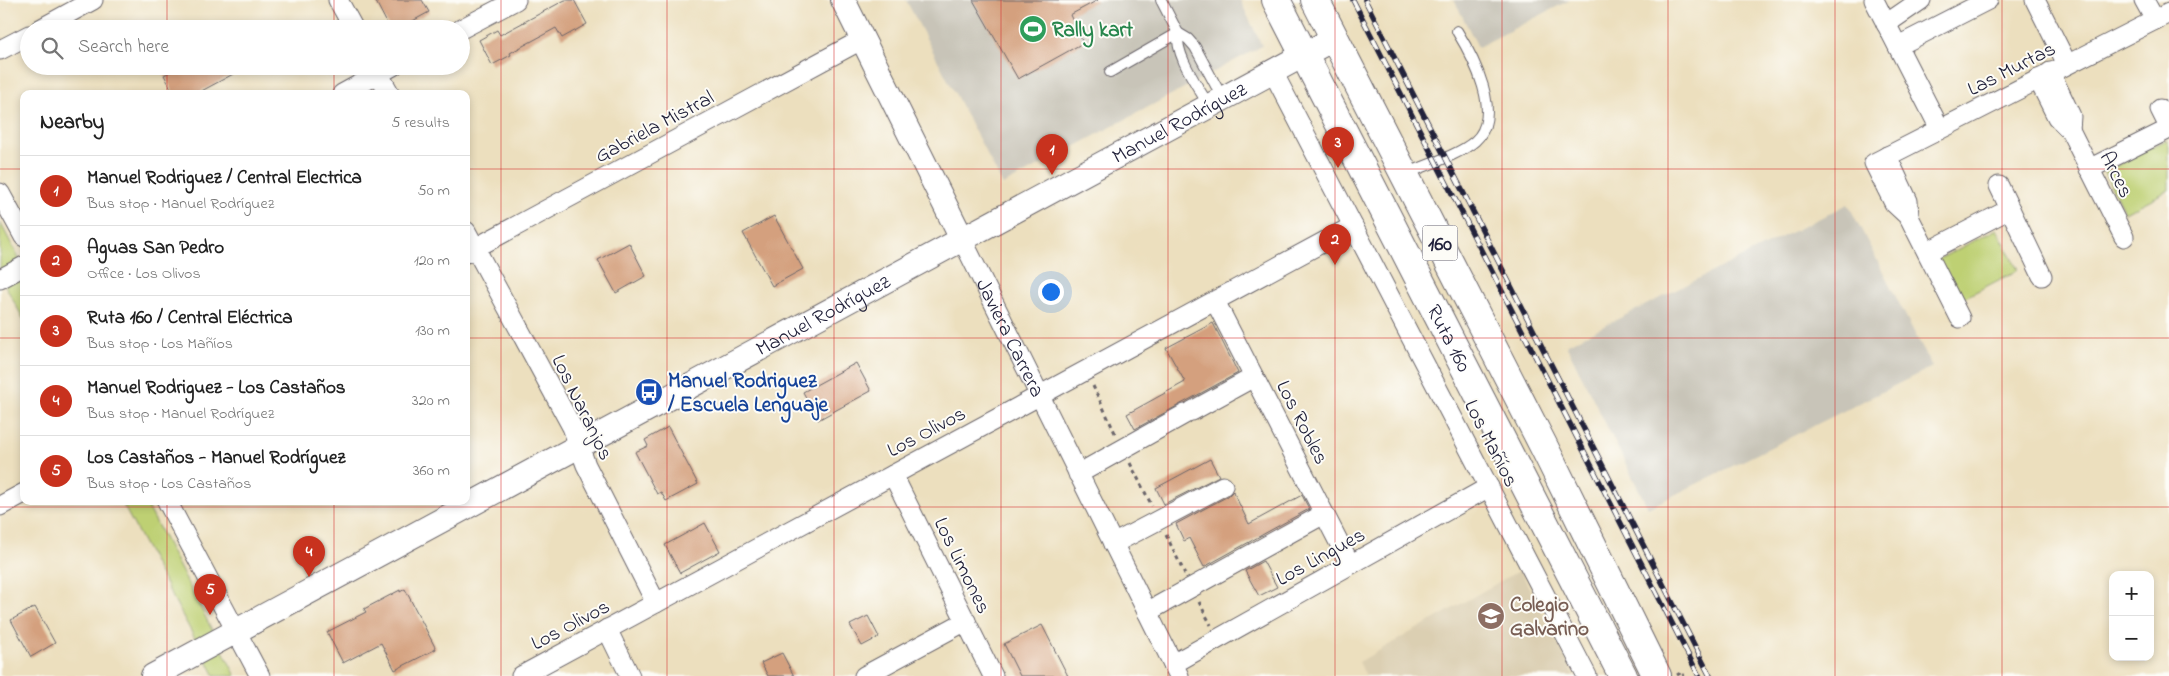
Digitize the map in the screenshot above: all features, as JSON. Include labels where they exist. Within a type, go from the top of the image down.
[{"type":"highway","name":"Ruta 160","points":[[1276,0],[1624,676]]},
{"type":"highway","name":"Ruta 160","points":[[1315,0],[1405,174],[1657,676]]},
{"type":"street","points":[[56,20],[93,0]]},
{"type":"street","points":[[338,0],[349,20]]},
{"type":"street","points":[[470,25],[516,0]]},
{"type":"street","name":"Javiera Carrera","points":[[843,0],[1176,670]]},
{"type":"street","points":[[1874,0],[1940,129]]},
{"type":"street","points":[[1886,24],[1921,0]]},
{"type":"street","points":[[1898,46],[1988,0]]},
{"type":"street","points":[[2035,0],[2067,64]]},
{"type":"street","points":[[2144,0],[2162,17]]},
{"type":"street","name":"Las Murtas","points":[[1926,252],[1909,217],[1908,201],[1880,160],[2162,17]]},
{"type":"street","name":"Gabriela Mistral","points":[[471,250],[862,38]]},
{"type":"street","name":"Manuel Rodríguez","points":[[470,505],[1335,38]]},
{"type":"street","points":[[0,50],[20,40]]},
{"type":"street","name":"Los Mañíos","points":[[1273,72],[1587,676]]},
{"type":"street","points":[[348,90],[372,75]]},
{"type":"street","points":[[384,75],[389,90]]},
{"type":"street","name":"Arces","points":[[2044,76],[2071,116],[2070,130],[2124,237]]},
{"type":"street","points":[[2089,169],[2169,128],[2160,109]]},
{"type":"street","points":[[1999,186],[2042,276]]},
{"type":"street","points":[[0,193],[20,230]]},
{"type":"street","points":[[1960,318],[1926,252],[2010,209]]},
{"type":"street","name":"Los Olivos","points":[[521,676],[1354,226]]},
{"type":"street","name":"Los Naranjos","points":[[471,250],[572,428],[586,465],[656,603]]},
{"type":"street","points":[[0,279],[20,268]]},
{"type":"street","name":"Los Robles","points":[[1215,301],[1350,564]]},
{"type":"street","points":[[1078,474],[1254,377]]},
{"type":"street","name":"Los Limones","points":[[893,475],[993,676]]},
{"type":"street","points":[[1113,544],[1223,486]]},
{"type":"street","name":"Los Lingues","points":[[1176,670],[1350,564],[1489,487]]},
{"type":"street","points":[[0,506],[20,495]]},
{"type":"street","points":[[169,505],[238,630],[260,676]]},
{"type":"street","name":"Manuel Rodríguez","points":[[153,676],[470,505]]},
{"type":"street","points":[[1147,612],[1324,514]]},
{"type":"street","points":[[864,676],[966,621]]},
{"type":"street","points":[[607,629],[630,676]]},
{"type":"lane","points":[[1161,0],[1178,33],[1181,54],[1216,102]]},
{"type":"lane","points":[[1405,174],[1469,146],[1479,137],[1486,122],[1486,105],[1480,79],[1468,48],[1458,31]]},
{"type":"lane","points":[[1110,72],[1178,33]]},
{"type":"lane","points":[[1178,33],[1188,39],[1195,47],[1216,102]]},
{"type":"shaded area","points":[[906,0],[1240,0],[1262,46],[1003,185]]},
{"type":"shaded area","points":[[1454,0],[1570,0],[1478,47]]},
{"type":"shaded area","points":[[1848,204],[1932,367],[1648,508],[1566,345]]},
{"type":"shaded area","name":"Colegio Galvarino","points":[[1520,570],[1574,676],[1366,676],[1359,662]]},
{"type":"green space","points":[[2166,140],[2169,146],[2169,190],[2125,213],[2104,172]]},
{"type":"green space","points":[[0,222],[20,260],[20,313],[0,276]]},
{"type":"green space","points":[[1997,229],[2018,270],[1956,302],[1935,261]]},
{"type":"green space","points":[[123,505],[147,505],[236,676],[215,676]]},
{"type":"building","points":[[375,0],[422,0],[429,12],[414,20],[385,20]]},
{"type":"building","points":[[565,0],[574,0],[587,24],[562,38],[556,28],[492,65],[479,40],[497,30],[500,35]]},
{"type":"building","name":"Rally kart","points":[[973,0],[1098,0],[1070,15],[1083,43],[1018,79]]},
{"type":"building","points":[[164,75],[231,75],[203,90],[172,90]]},
{"type":"building","points":[[774,216],[803,269],[772,286],[743,233]]},
{"type":"building","points":[[629,243],[646,276],[616,293],[598,260]]},
{"type":"building","points":[[1213,323],[1238,373],[1135,429],[1127,414],[1185,382],[1166,348]]},
{"type":"building","points":[[856,363],[871,391],[818,420],[803,392]]},
{"type":"building","points":[[668,427],[698,484],[666,501],[661,492],[657,494],[635,452],[648,446],[645,440]]},
{"type":"building","points":[[1210,459],[1219,476],[1164,504],[1156,488]]},
{"type":"building","points":[[1233,491],[1249,524],[1302,495],[1309,509],[1204,567],[1189,538],[1184,541],[1176,524],[1228,496]]},
{"type":"building","points":[[705,523],[720,551],[680,573],[665,545]]},
{"type":"building","points":[[1263,561],[1277,587],[1259,596],[1245,571]]},
{"type":"building","points":[[405,589],[436,649],[395,670],[381,643],[343,663],[327,632],[366,612],[364,609]]},
{"type":"building","points":[[35,607],[55,643],[31,657],[11,620]]},
{"type":"building","points":[[868,616],[879,637],[862,646],[850,625]]},
{"type":"building","points":[[1042,625],[1068,676],[1020,676],[1004,644]]},
{"type":"building","points":[[782,653],[794,676],[768,676],[761,663]]},
{"type":"railway","points":[[1353,0],[1699,676]]},
{"type":"railway","points":[[1365,0],[1710,676]]},
{"type":"place","name":"Rally kart","points":[[1033,29]]},
{"type":"place","name":"Ruta 160 / Central Eléctrica","points":[[1338,168]]},
{"type":"place","name":"Manuel Rodriguez / Central Electrica","points":[[1052,175]]},
{"type":"place","name":"Aguas San Pedro","points":[[1335,265]]},
{"type":"place","name":"Manuel Rodriguez / Escuela Lenguaje","points":[[649,392]]},
{"type":"place","name":"Manuel Rodriguez - Los Castaños","points":[[309,577]]},
{"type":"place","name":"Los Castaños - Manuel Rodríguez","points":[[210,615]]},
{"type":"place","name":"Colegio Galvarino","points":[[1491,616]]}]
